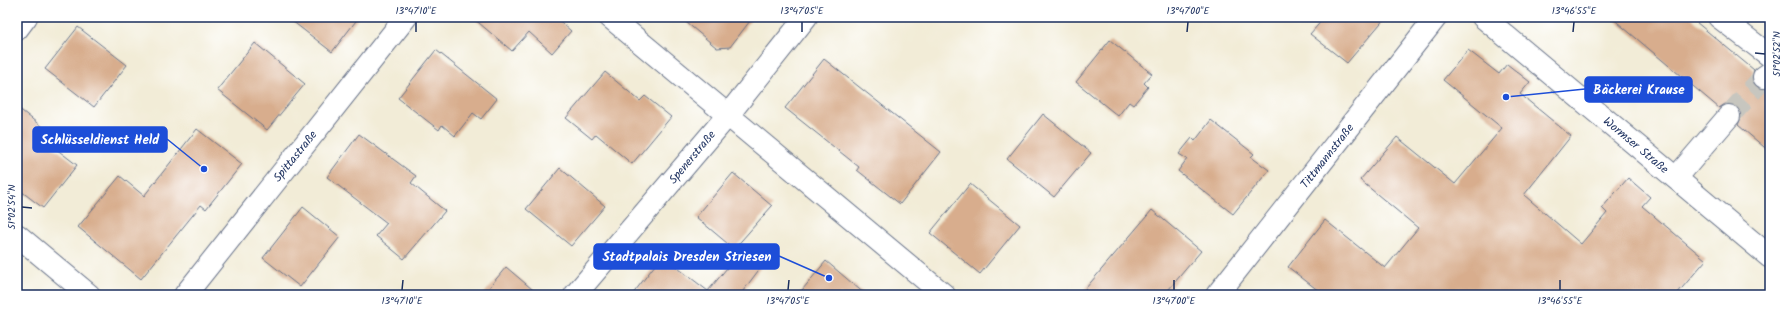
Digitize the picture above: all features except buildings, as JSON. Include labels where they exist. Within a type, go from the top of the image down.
[{"type":"street","points":[[17,29],[26,17]]},
{"type":"street","name":"Spittastraße","points":[[185,295],[406,17]]},
{"type":"street","points":[[610,17],[944,295]]},
{"type":"street","name":"Spenerstraße","points":[[576,295],[728,115],[806,17]]},
{"type":"street","name":"Tittmannstraße","points":[[1217,295],[1436,17]]},
{"type":"street","name":"Wormser Straße","points":[[1483,17],[1770,257]]},
{"type":"street","points":[[1719,17],[1770,56]]},
{"type":"street","points":[[1676,178],[1729,116]]},
{"type":"street","points":[[17,235],[89,295]]},
{"type":"tunnel","points":[[1729,116],[1764,77]]},
{"type":"place","name":"Bäckerei Krause","points":[[1506,97]]},
{"type":"place","name":"Schlüsseldienst Held","points":[[204,169]]},
{"type":"place","name":"Stadtpalais Dresden Striesen","points":[[829,278]]}]
